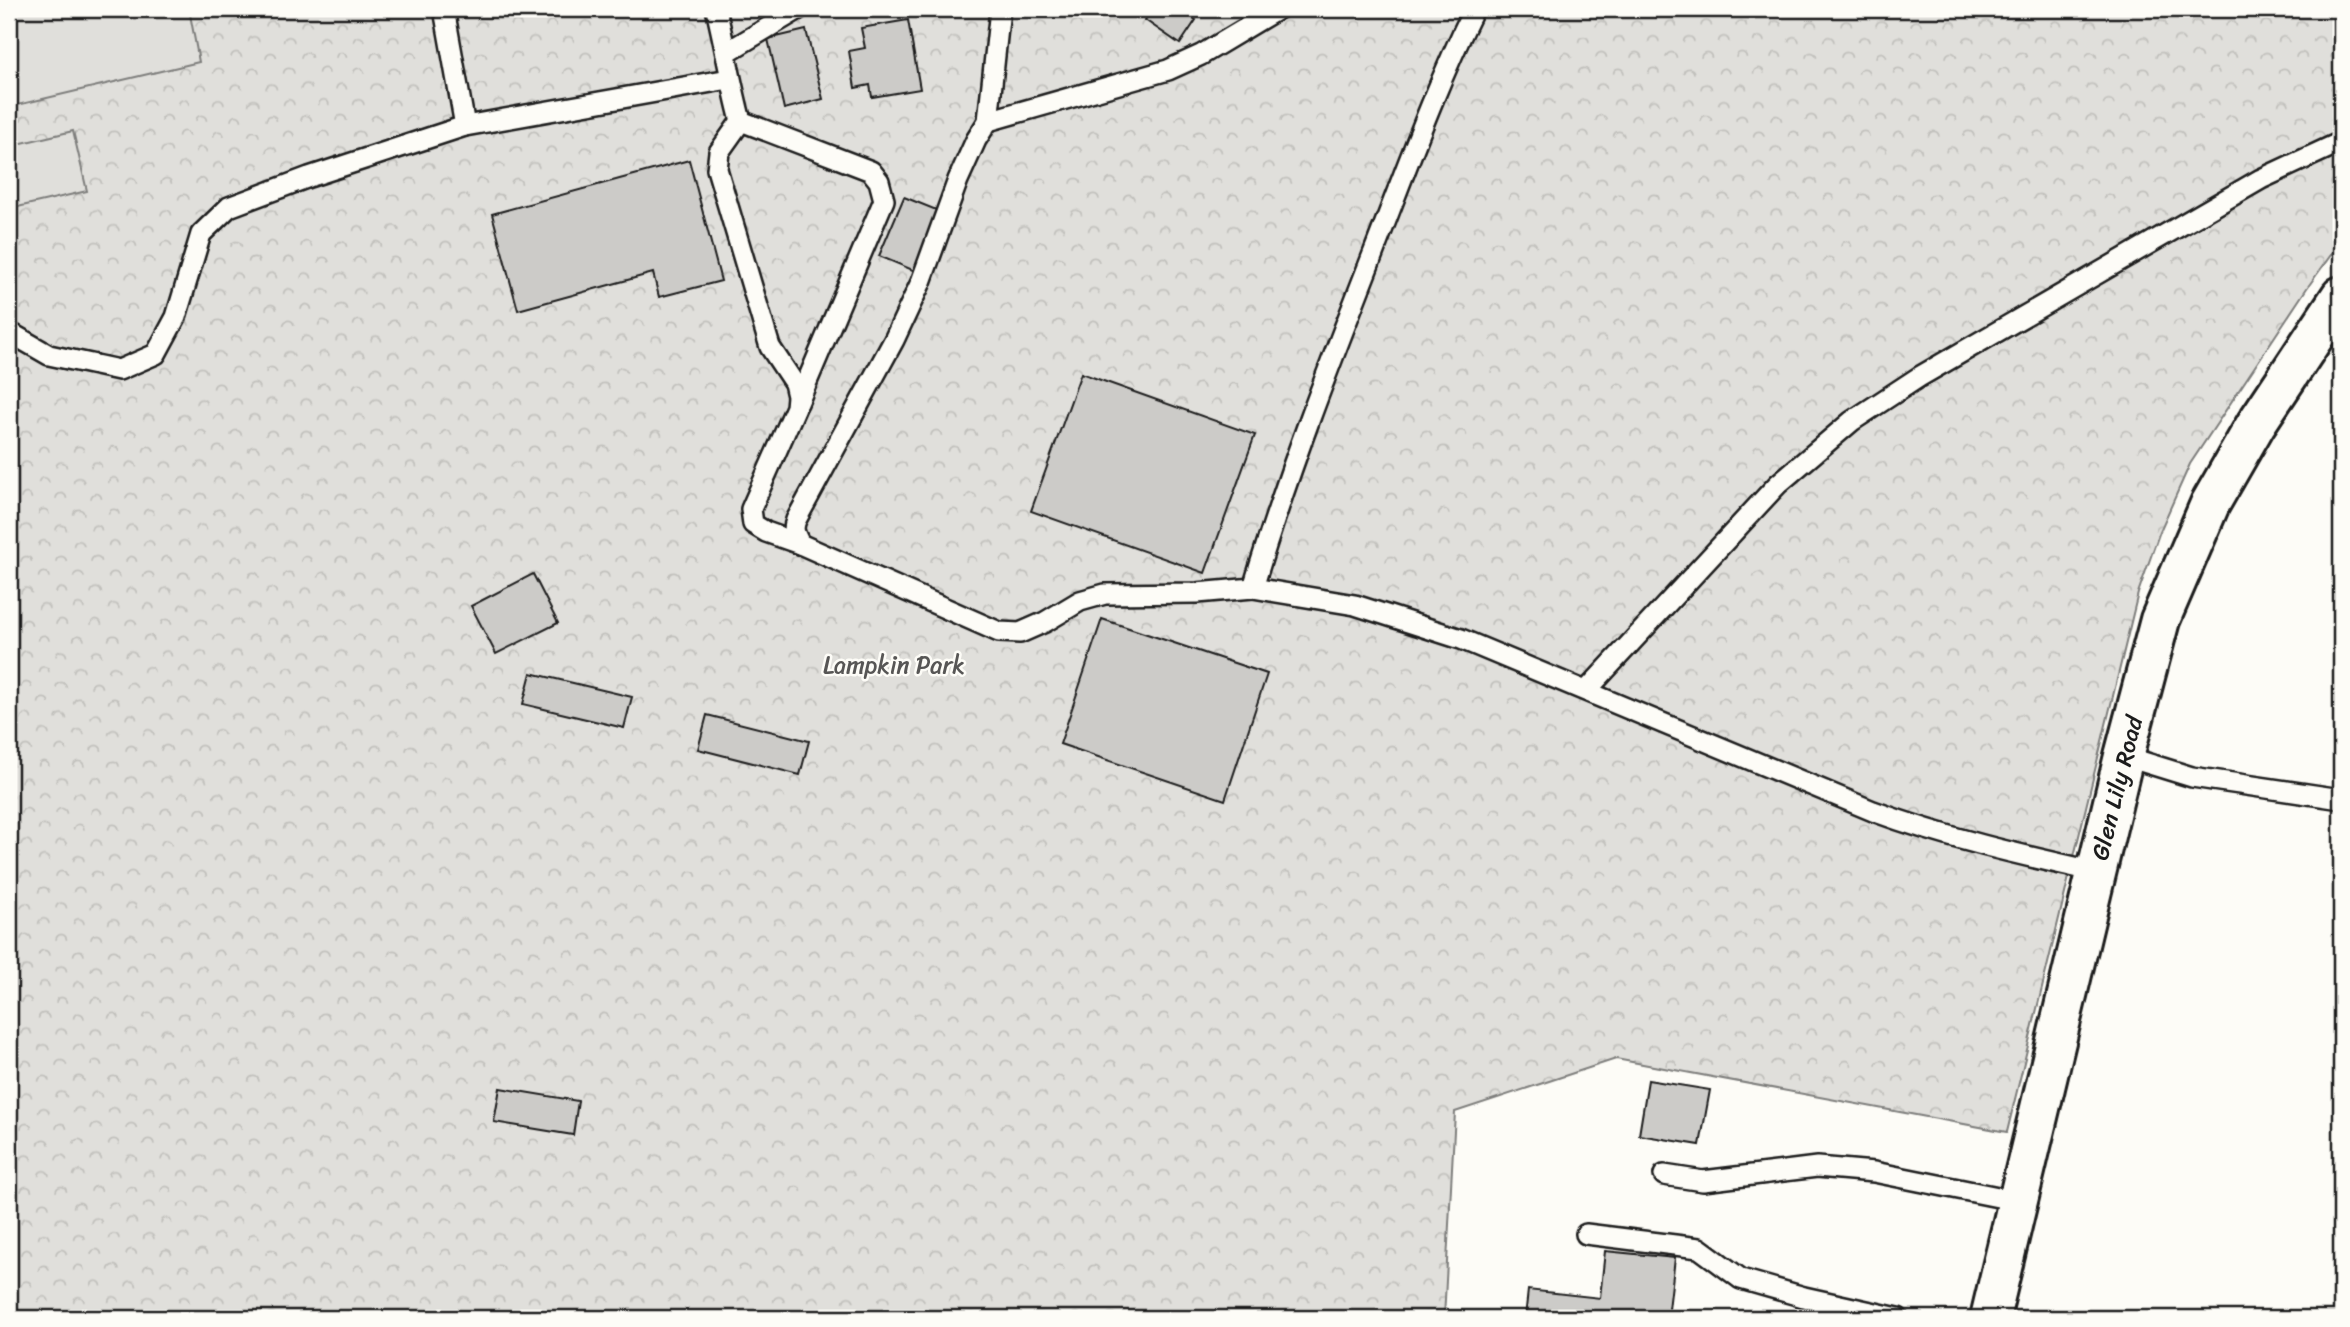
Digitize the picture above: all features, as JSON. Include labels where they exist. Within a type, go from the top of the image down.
[{"type":"street","name":"Glen Lily Road","points":[[1990,1318],[2124,756],[2160,620],[2210,504],[2256,424],[2341,296]]},
{"type":"lane","points":[[444,9],[465,127]]},
{"type":"lane","points":[[716,9],[727,52],[729,79],[741,121]]},
{"type":"lane","points":[[727,52],[799,9]]},
{"type":"lane","points":[[800,544],[793,527],[796,520],[894,340],[921,282],[958,180],[988,121],[1000,9]]},
{"type":"lane","points":[[988,121],[1168,70],[1201,55],[1278,9]]},
{"type":"lane","points":[[1253,588],[1274,517],[1325,377],[1392,203],[1474,9]]},
{"type":"lane","points":[[9,332],[49,355],[119,370],[156,354],[176,317],[201,234],[229,207],[309,177],[465,127],[729,79]]},
{"type":"lane","points":[[741,121],[719,152],[718,169],[770,347],[794,383],[796,407]]},
{"type":"lane","points":[[741,121],[872,171],[879,181],[884,200],[751,509],[753,524],[766,532],[800,544],[999,632],[1020,633],[1080,601],[1105,594],[1197,593],[1253,588],[1355,606],[1461,639],[1923,830],[1971,844],[2096,872]]},
{"type":"lane","points":[[1587,691],[1772,491],[1852,421],[1919,377],[2189,220],[2261,179],[2341,142]]},
{"type":"lane","points":[[2124,756],[2192,777],[2341,799]]},
{"type":"lane","points":[[1664,1175],[1703,1181],[1817,1167],[1874,1172],[2018,1201]]},
{"type":"lane","points":[[1586,1234],[1699,1248],[1741,1279],[1804,1297],[1898,1318]]},
{"type":"green space","name":"Lampkin Park","points":[[9,9],[2341,9],[2341,241],[2190,464],[2160,531],[2138,593],[2007,1132],[1616,1059],[1455,1112],[1444,1318],[9,1318]]},
{"type":"green space","points":[[9,9],[189,9],[199,62],[9,107]]},
{"type":"green space","points":[[73,131],[87,191],[9,209],[9,146]]},
{"type":"building","points":[[1153,9],[1181,9],[1196,20],[1180,44],[1145,20]]},
{"type":"building","points":[[908,20],[920,89],[872,97],[870,85],[855,88],[849,51],[865,48],[861,28]]},
{"type":"building","points":[[806,30],[823,99],[784,109],[768,39]]},
{"type":"building","points":[[689,160],[721,281],[659,297],[653,273],[518,310],[492,214]]},
{"type":"building","points":[[904,197],[939,211],[915,271],[879,256]]},
{"type":"building","points":[[1081,373],[1255,435],[1205,573],[1031,511]]},
{"type":"building","points":[[533,574],[558,623],[496,654],[471,606]]},
{"type":"building","points":[[1102,619],[1267,674],[1225,800],[1060,744]]},
{"type":"building","points":[[531,673],[632,697],[624,728],[523,704]]},
{"type":"building","points":[[707,715],[809,741],[800,775],[698,749]]},
{"type":"building","points":[[1648,1080],[1710,1090],[1700,1145],[1639,1135]]},
{"type":"building","points":[[500,1088],[578,1101],[573,1135],[494,1122]]},
{"type":"building","points":[[1605,1251],[1675,1258],[1668,1318],[1525,1318],[1528,1290],[1600,1298]]}]
